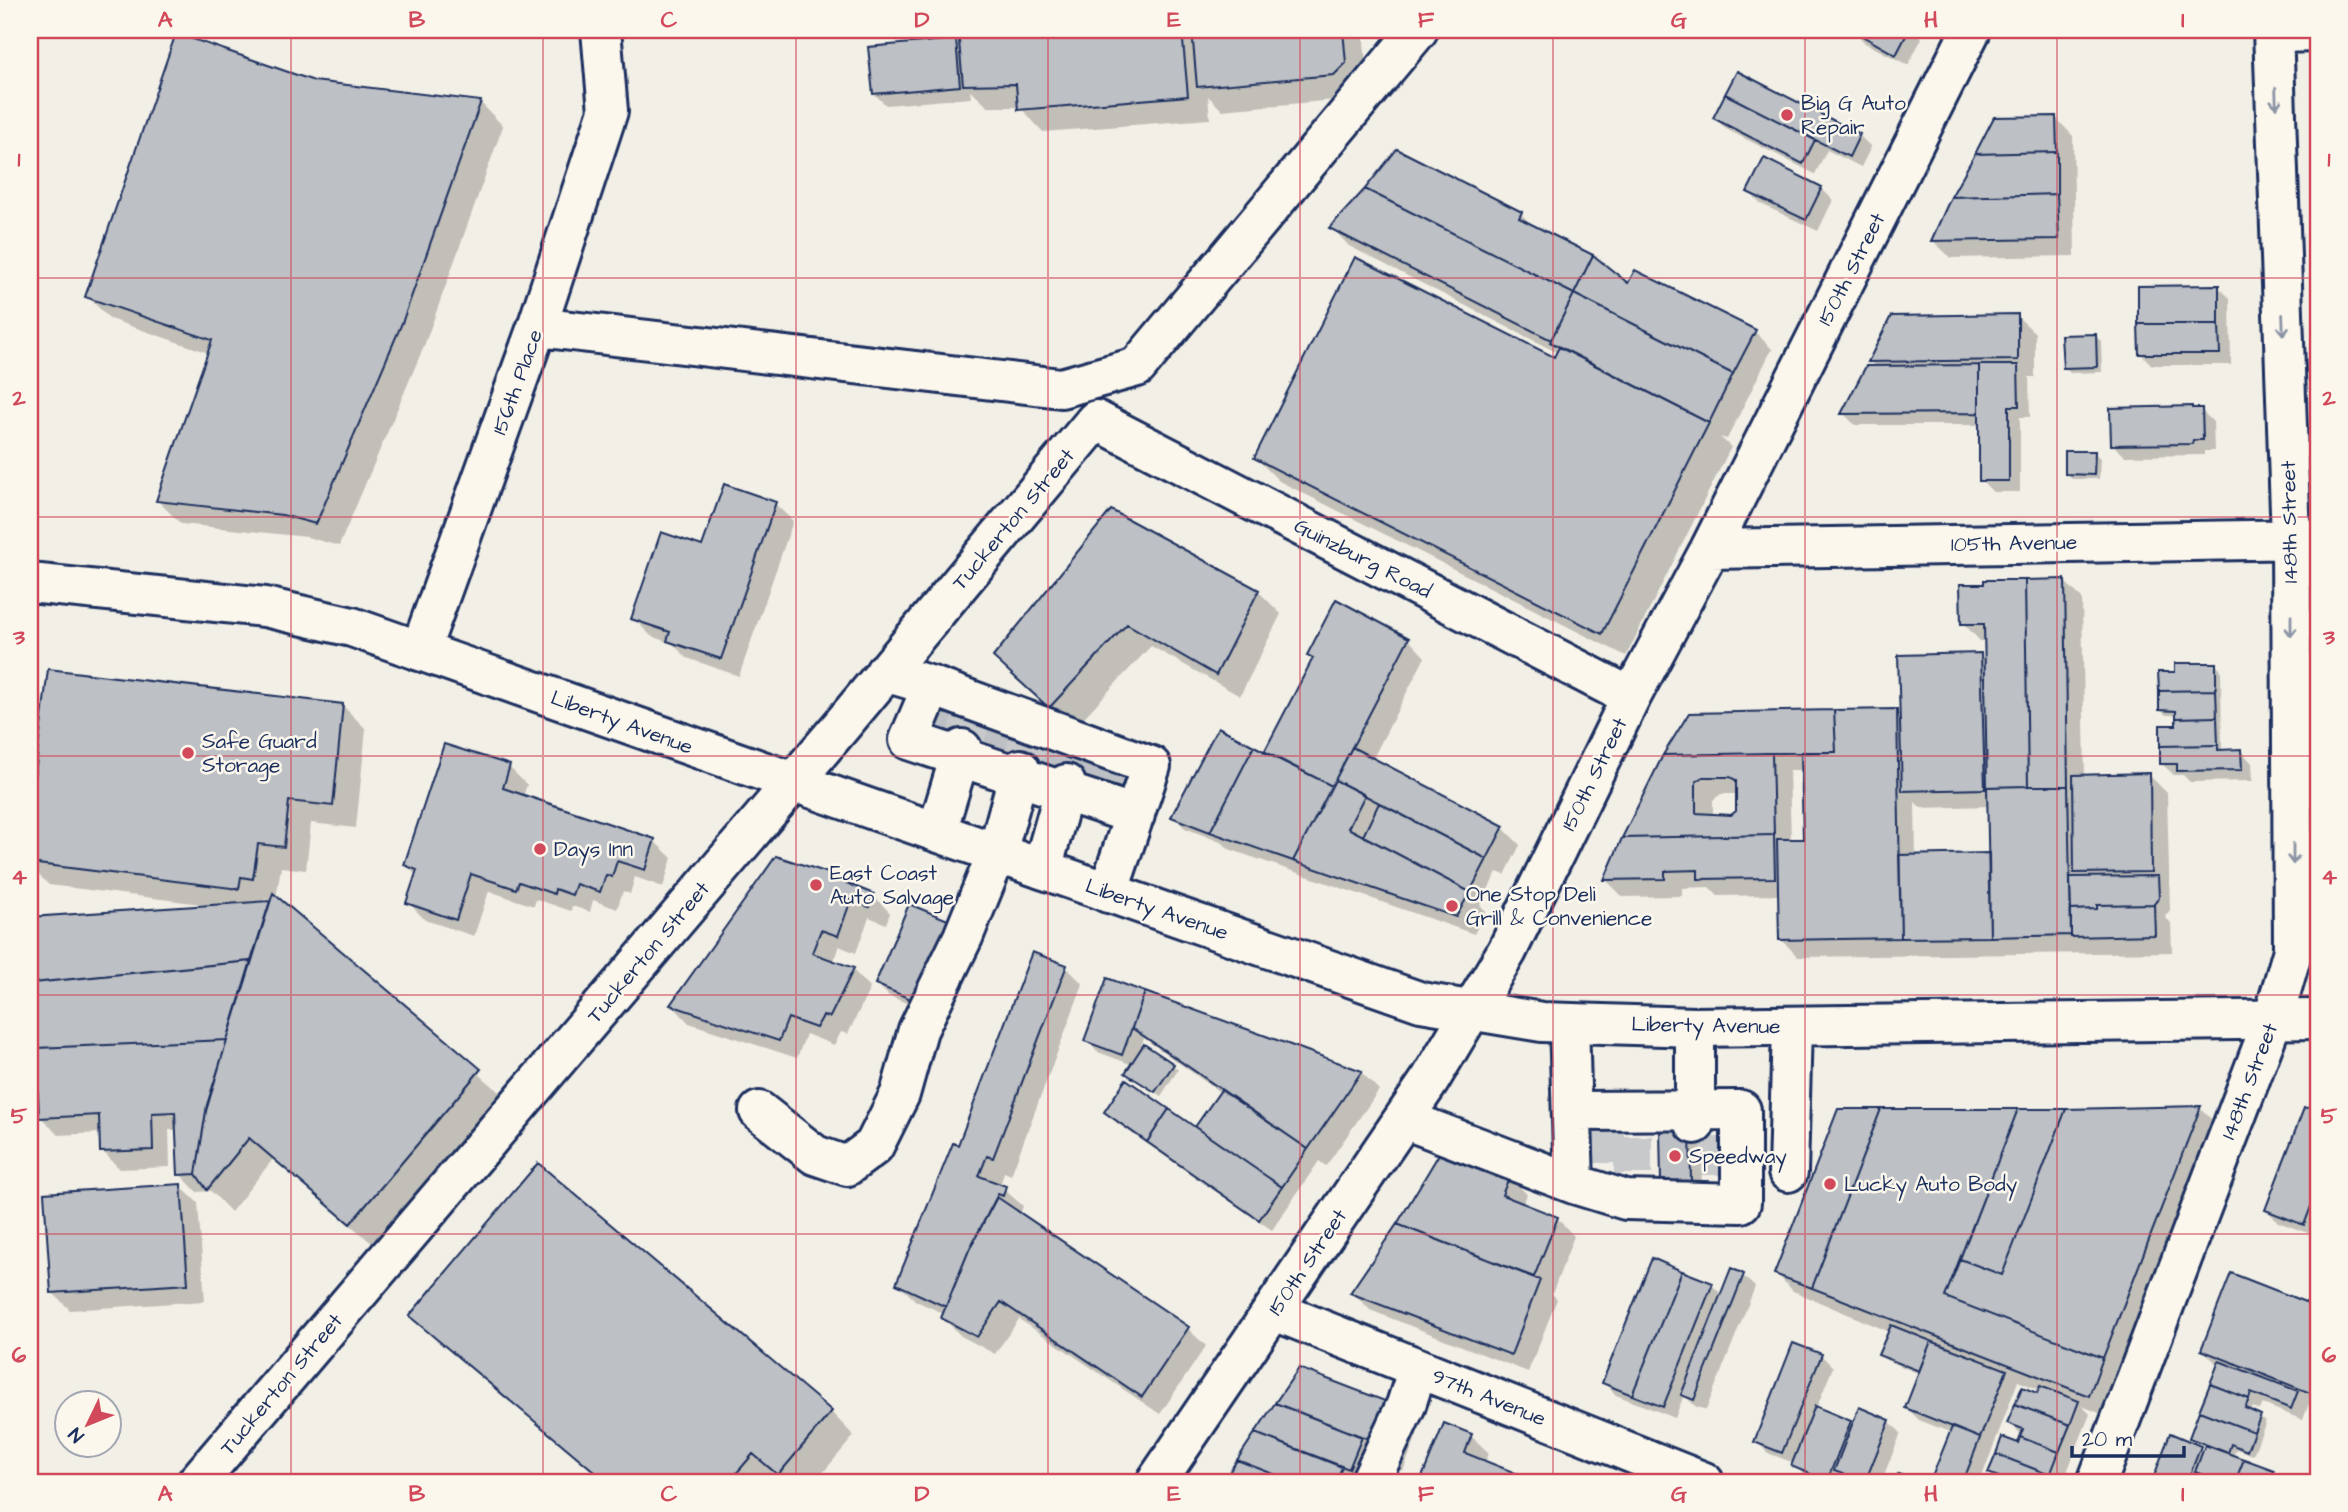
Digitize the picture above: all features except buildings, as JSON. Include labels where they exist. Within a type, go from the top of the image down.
[{"type":"street","name":"156th Place","points":[[420,651],[537,327],[608,111],[601,30]]},
{"type":"street","points":[[537,327],[1060,388],[1137,367],[1418,30]]},
{"type":"street","name":"150th Street","points":[[1156,1482],[1404,1119],[1507,951],[1631,697],[1710,549],[1971,30]]},
{"type":"street","points":[[2273,31],[2318,32]]},
{"type":"street","name":"148th Street","points":[[2097,1482],[2273,1019],[2293,950],[2304,539],[2273,31]]},
{"type":"street","name":"Tuckerton Street","points":[[197,1482],[793,783],[1096,420]]},
{"type":"street","name":"Guinzburg Road","points":[[1096,420],[1631,697]]},
{"type":"street","name":"105th Avenue","points":[[1710,549],[2304,539]]},
{"type":"street","name":"Liberty Avenue","points":[[30,583],[295,612],[420,651],[1421,1002],[1472,1009],[1510,1018],[1569,1023],[1695,1027],[2318,1019]]},
{"type":"street","points":[[885,672],[933,686],[968,732],[1070,767],[1151,766],[1108,893]]},
{"type":"street","points":[[933,686],[909,740],[968,732],[1070,767],[1135,815]]},
{"type":"street","points":[[937,832],[968,732]]},
{"type":"street","points":[[759,1111],[815,1155],[847,1166],[874,1146],[900,1094],[918,1030],[963,937],[997,853],[1025,751]]},
{"type":"street","points":[[1042,869],[1070,767]]},
{"type":"street","points":[[1569,1023],[1610,1117],[1610,1185]]},
{"type":"street","points":[[1788,1172],[1792,1026]]},
{"type":"street","points":[[1404,1119],[1610,1185],[1708,1189],[1741,1203],[1714,1120],[1695,1027]]},
{"type":"street","points":[[1610,1117],[1714,1120],[1790,1130]]},
{"type":"street","name":"97th Avenue","points":[[1275,1311],[1418,1368],[1652,1473],[1704,1482]]},
{"type":"street","points":[[1370,1482],[1406,1405],[1418,1368]]},
{"type":"tunnel","points":[[962,749],[972,718]]},
{"type":"tunnel","points":[[1020,769],[1029,738]]},
{"type":"tunnel","points":[[1720,1124],[1720,1175]]},
{"type":"tunnel","points":[[1605,1125],[1605,1174]]},
{"type":"tunnel","points":[[1633,1125],[1633,1174]]},
{"type":"place","name":"Big G Auto Repair","points":[[1787,115]]},
{"type":"place","name":"Safe Guard Storage","points":[[188,753]]},
{"type":"place","name":"Days Inn","points":[[540,849]]},
{"type":"place","name":"East Coast Auto Salvage","points":[[816,885]]},
{"type":"place","name":"One Stop Deli Grill & Convenience","points":[[1452,906]]},
{"type":"place","name":"Speedway","points":[[1675,1156]]},
{"type":"place","name":"Lucky Auto Body","points":[[1830,1184]]}]
